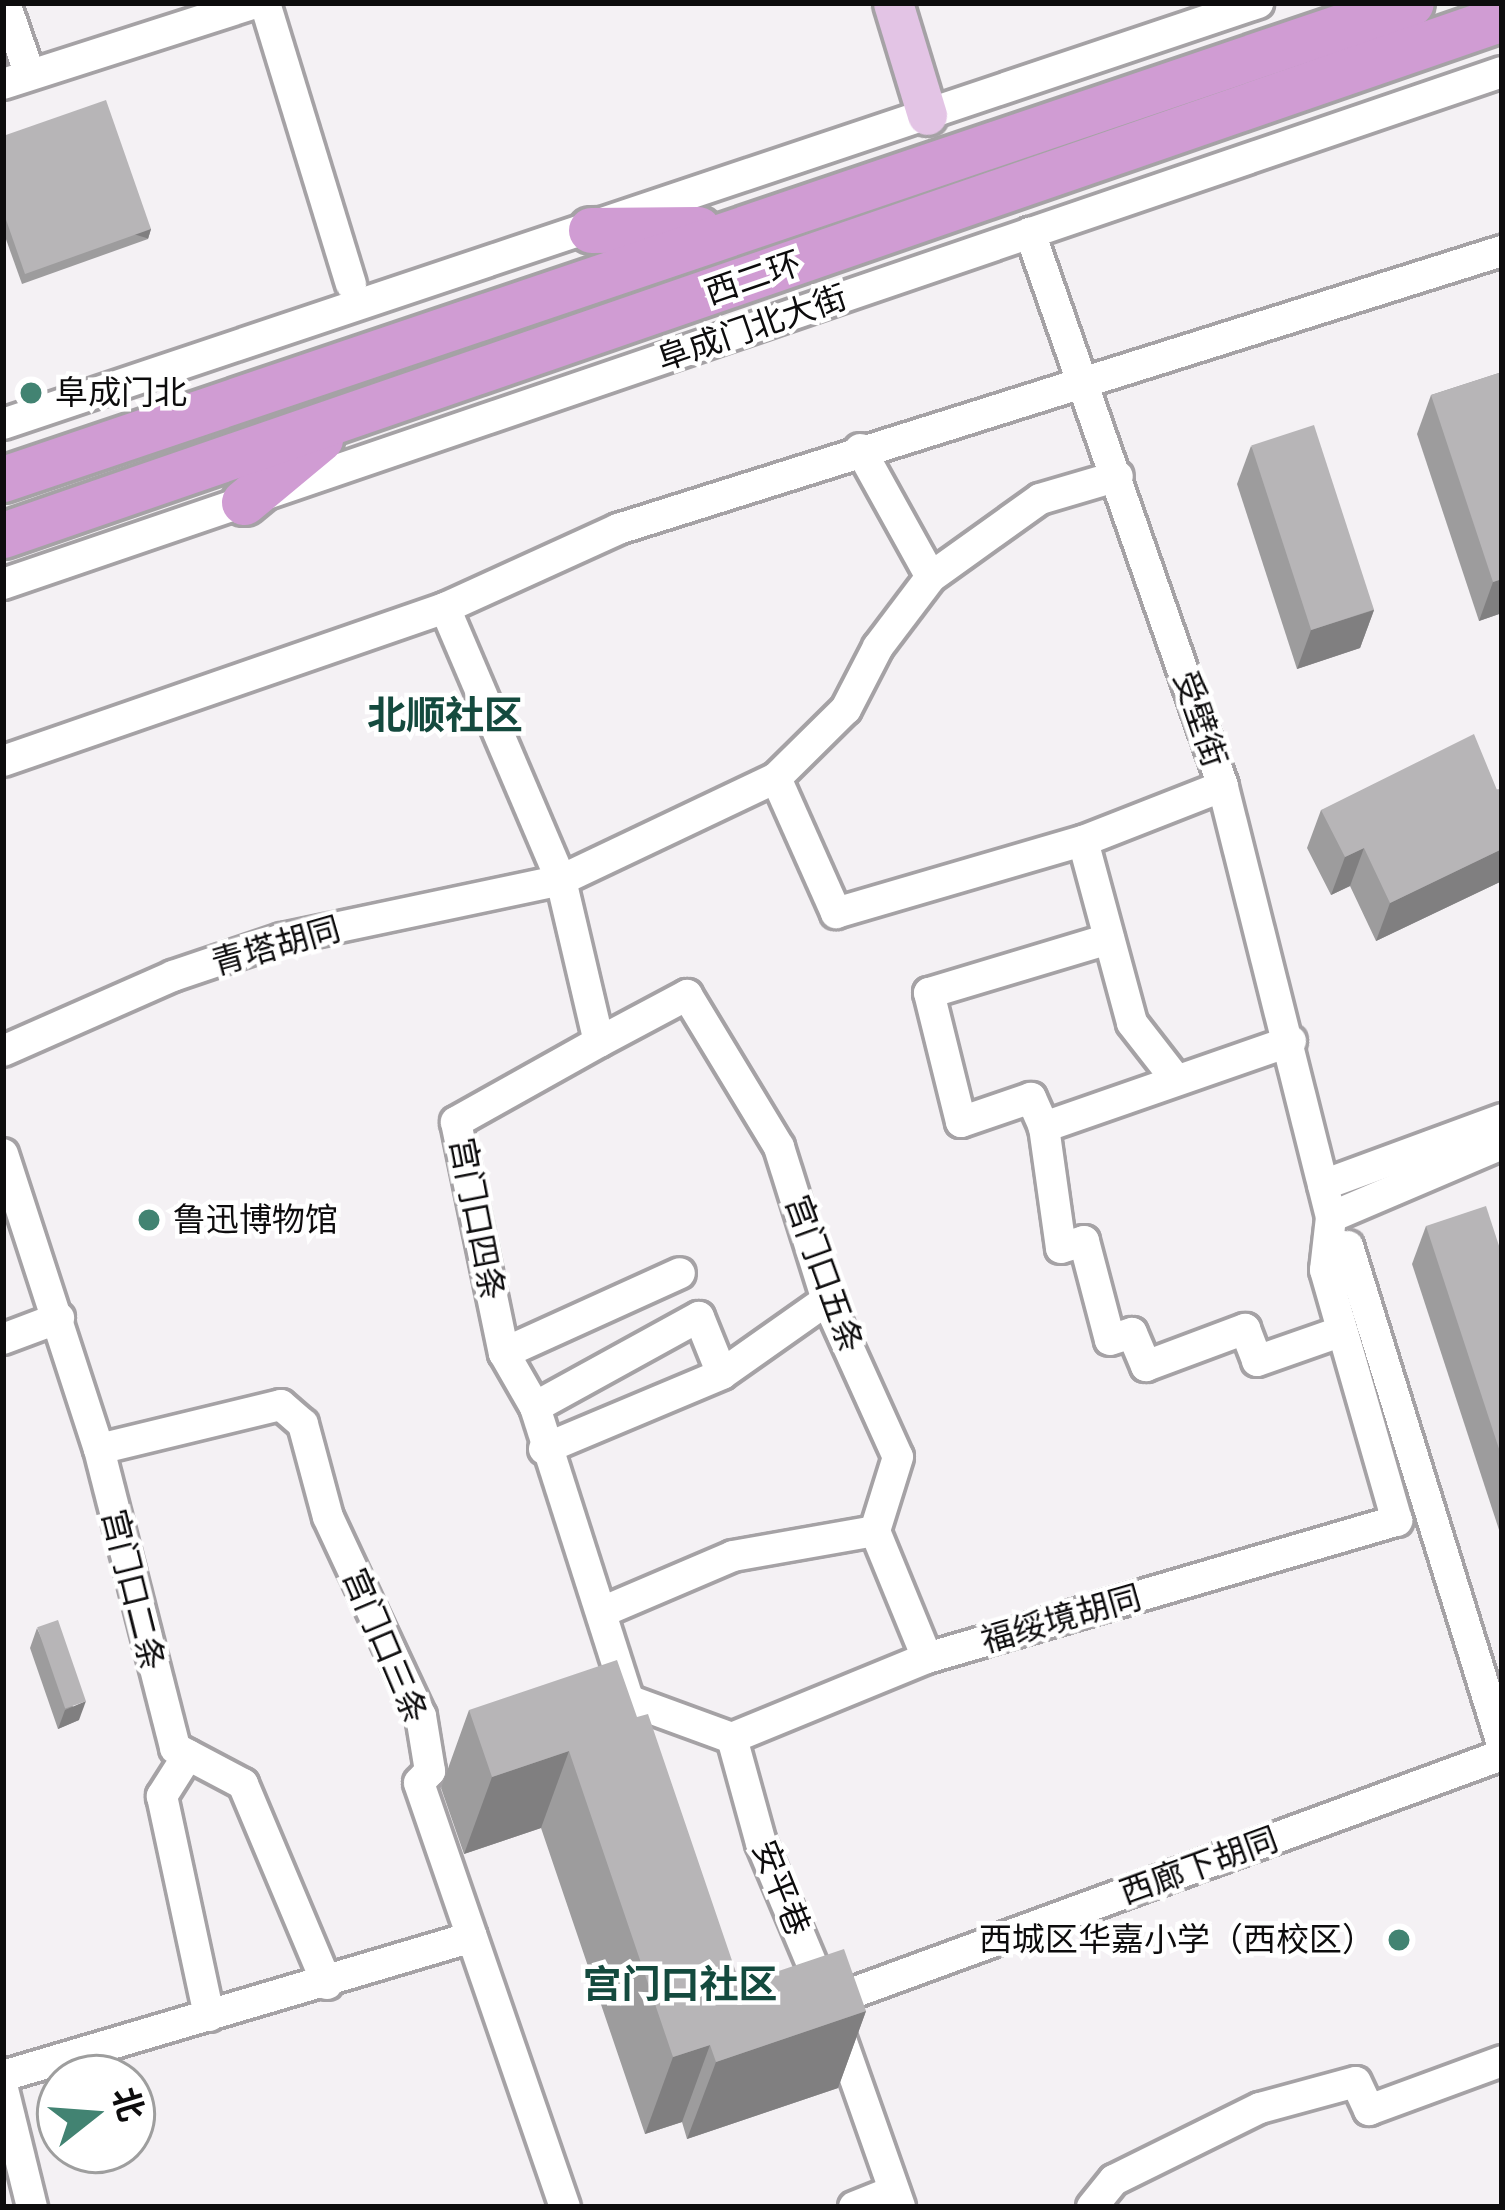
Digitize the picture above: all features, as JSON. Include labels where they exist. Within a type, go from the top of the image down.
[{"type":"highway","points":[[1303,64],[1366,3]]},
{"type":"highway","name":"西二环","points":[[3,536],[340,422],[1303,64],[1411,3]]},
{"type":"highway","name":"西二环","points":[[3,478],[743,228],[1303,64],[1502,18]]},
{"type":"highway","points":[[1303,64],[1502,44]]},
{"type":"highway","points":[[591,230],[743,228]]},
{"type":"highway","points":[[244,502],[340,422]]},
{"type":"main road","points":[[893,3],[927,115]]},
{"type":"street","points":[[5,3],[16,80],[255,3]]},
{"type":"street","points":[[265,3],[351,284]]},
{"type":"street","points":[[3,424],[1258,3]]},
{"type":"street","name":"阜成门北大街","points":[[3,584],[1502,72]]},
{"type":"street","name":"受壁街","points":[[1030,233],[1223,786],[1291,1041],[1331,1217],[1325,1270],[1397,1521]]},
{"type":"street","points":[[3,761],[445,608],[618,529],[860,449],[1084,384],[1502,251]]},
{"type":"street","points":[[860,449],[931,578]]},
{"type":"street","name":"青塔胡同","points":[[3,1051],[173,976],[282,939],[561,880],[776,778],[846,709],[878,647],[931,578],[1040,499],[1118,476]]},
{"type":"street","points":[[445,608],[561,880],[598,1042]]},
{"type":"street","points":[[776,778],[836,913],[1083,841],[1223,786]]},
{"type":"street","points":[[1083,841],[1132,1023],[1174,1077]]},
{"type":"street","points":[[1109,939],[929,993],[961,1122],[1031,1098],[1044,1127],[1061,1248],[1084,1241],[1110,1340],[1132,1333],[1146,1366],[1245,1329],[1257,1361],[1340,1332]]},
{"type":"street","name":"宫门口五条","points":[[598,1042],[687,995],[779,1147],[827,1300],[898,1457],[875,1531]]},
{"type":"street","points":[[1044,1127],[1174,1077],[1291,1041]]},
{"type":"street","name":"宫门口四条","points":[[598,1042],[456,1122],[504,1352],[535,1407],[544,1449],[602,1612],[617,1704],[732,1738]]},
{"type":"street","points":[[1323,1185],[1502,1119]]},
{"type":"street","points":[[1331,1217],[1502,1144]]},
{"type":"street","name":"宫门口二条","points":[[3,1154],[99,1449],[175,1748],[188,1755]]},
{"type":"street","points":[[1348,1246],[1502,1744]]},
{"type":"street","points":[[504,1352],[680,1273]]},
{"type":"street","points":[[544,1449],[722,1374],[827,1300]]},
{"type":"street","points":[[535,1407],[699,1317],[722,1374]]},
{"type":"street","points":[[3,1339],[59,1318]]},
{"type":"street","name":"宫门口三条","points":[[99,1449],[281,1406],[294,1411],[328,1517],[422,1716],[441,1767],[419,1783],[565,2207]]},
{"type":"street","name":"福绥境胡同","points":[[732,1738],[927,1658],[1397,1521]]},
{"type":"street","points":[[602,1612],[733,1556],[875,1531],[927,1658]]},
{"type":"street","name":"安平巷","points":[[732,1738],[761,1843],[828,2002],[897,2199]]},
{"type":"street","points":[[208,2017],[161,1796],[188,1755],[243,1784],[327,1984]]},
{"type":"street","name":"西廊下胡同","points":[[828,2002],[1502,1755]]},
{"type":"street","points":[[3,2076],[327,1984],[472,1937]]},
{"type":"street","points":[[1092,2207],[1114,2180],[1260,2108],[1356,2083],[1369,2110],[1502,2061]]},
{"type":"street","points":[[3,2089],[32,2207]]},
{"type":"street","points":[[854,2207],[897,2199]]},
{"type":"building","points":[[106,100],[151,229],[25,274],[3,211],[3,136]]},
{"type":"building","points":[[1502,372],[1502,579],[1493,582],[1431,395]]},
{"type":"building","points":[[1314,425],[1374,610],[1311,630],[1251,445]]},
{"type":"building","points":[[1474,734],[1497,790],[1502,789],[1502,849],[1390,903],[1364,848],[1345,857],[1321,810]]},
{"type":"building","points":[[1486,1206],[1502,1255],[1502,1458],[1426,1226]]},
{"type":"building","points":[[58,1620],[86,1701],[65,1708],[37,1627]]},
{"type":"building","points":[[617,1660],[637,1717],[648,1714],[740,1984],[844,1949],[866,2011],[716,2062],[710,2045],[673,2057],[569,1751],[492,1777],[469,1710]]},
{"type":"place","name":"阜成门北","points":[[31,393]]},
{"type":"place","name":"鲁迅博物馆","points":[[149,1220]]},
{"type":"place","name":"西城区华嘉小学（西校区）","points":[[1399,1940]]},
{"type":"district","name":"北顺社区","points":[[445,716]]},
{"type":"district","name":"宫门口社区","points":[[680,1985]]}]
